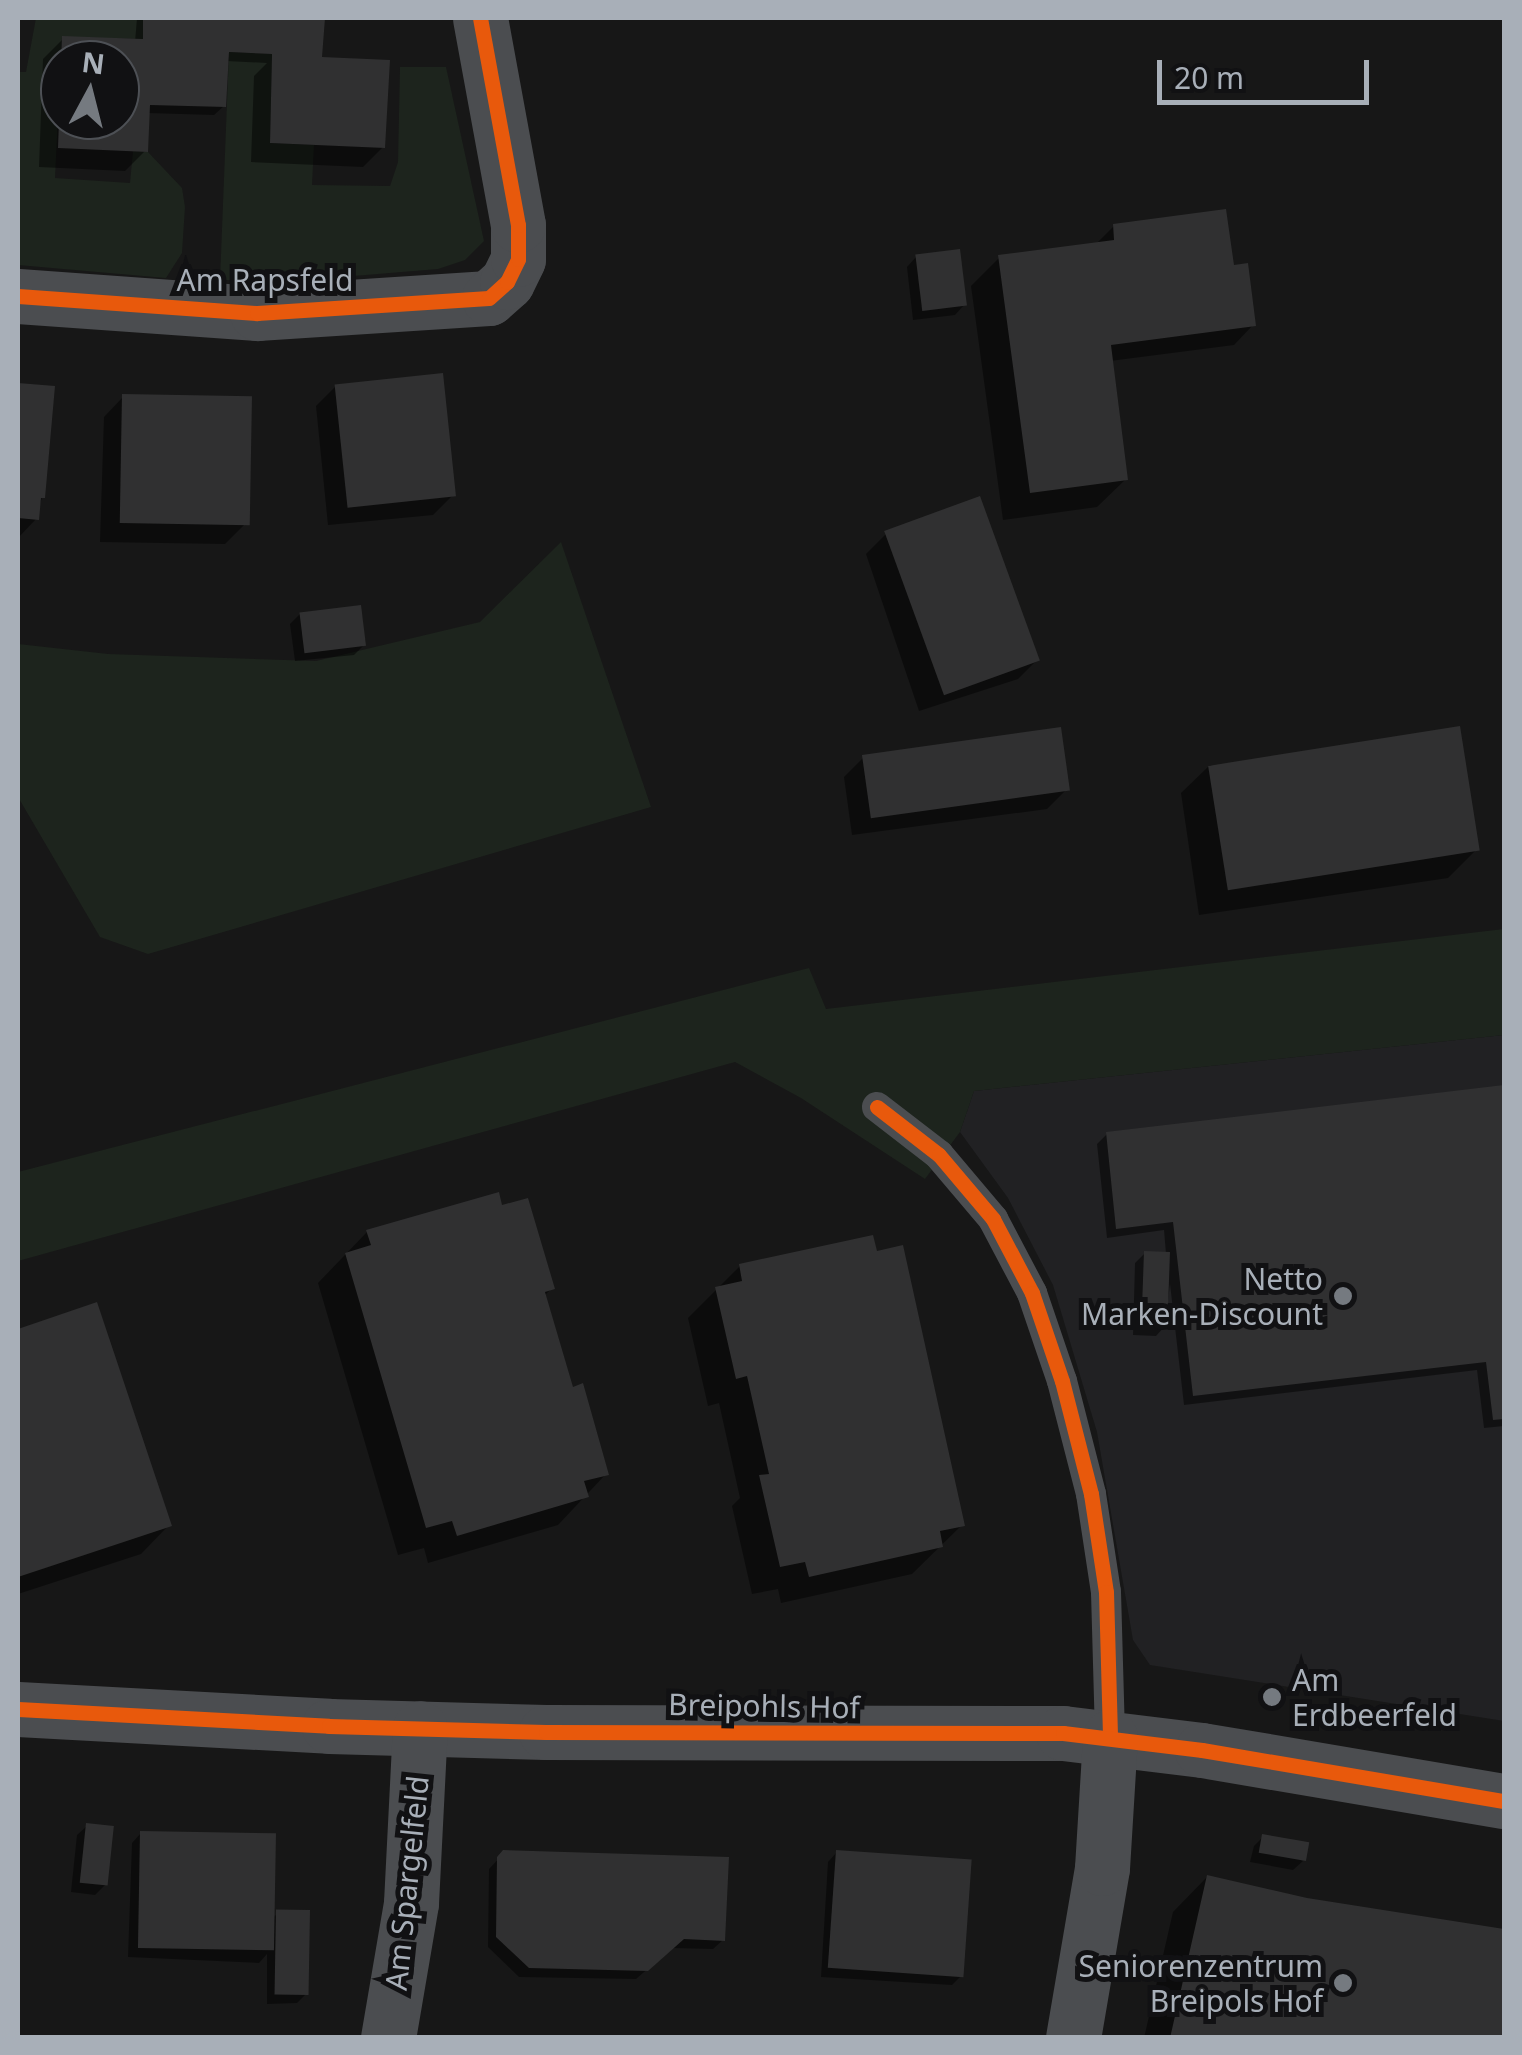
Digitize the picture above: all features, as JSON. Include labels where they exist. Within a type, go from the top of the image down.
[{"type":"street","name":"Am Rapsfeld","points":[[18,296],[257,313],[489,298],[507,282],[518,260],[518,225],[480,18]]},
{"type":"street","name":"Breipohls Hof","points":[[18,1709],[420,1728],[1110,1736],[1504,1801]]},
{"type":"street","name":"Am Spargelfeld","points":[[388,2038],[411,1903],[420,1728]]},
{"type":"street","points":[[1072,2038],[1102,1868],[1110,1736]]},
{"type":"lane","points":[[878,1107],[938,1155],[993,1219],[1032,1293],[1062,1381],[1090,1494],[1106,1592],[1110,1736]]},
{"type":"shaded area","points":[[36,18],[143,18],[143,39],[40,40],[40,140],[57,140],[55,178],[130,183],[133,151],[148,152],[182,188],[182,253],[166,278],[18,265],[18,72],[26,72]]},
{"type":"shaded area","points":[[229,52],[272,54],[270,143],[314,145],[312,185],[390,186],[398,162],[400,67],[446,67],[484,241],[465,260],[438,269],[293,281],[220,280]]},
{"type":"shaded area","points":[[561,542],[651,807],[148,954],[100,937],[18,797],[18,644],[108,654],[316,661],[480,622]]},
{"type":"shaded area","points":[[1504,929],[1504,1035],[974,1091],[960,1132],[925,1179],[801,1098],[735,1062],[18,1261],[18,1172],[809,968],[826,1009]]},
{"type":"shaded area","points":[[1504,1035],[1504,1721],[1150,1665],[1133,1640],[1097,1432],[1053,1285],[1008,1198],[960,1132],[974,1091]]},
{"type":"building","points":[[143,18],[325,18],[322,57],[390,60],[385,148],[270,143],[272,54],[229,52],[226,107],[150,105],[148,152],[58,148],[58,140],[140,140],[140,40],[62,40],[62,36],[143,39]]},
{"type":"building","points":[[1226,209],[1234,265],[1248,263],[1256,326],[1111,345],[1128,480],[1030,493],[998,255],[1114,240],[1113,224]]},
{"type":"building","points":[[960,249],[967,306],[922,311],[915,254]]},
{"type":"building","points":[[443,373],[456,496],[348,508],[335,384]]},
{"type":"building","points":[[18,383],[55,386],[45,498],[41,498],[39,520],[18,518]]},
{"type":"building","points":[[122,394],[252,396],[250,525],[120,523]]},
{"type":"building","points":[[980,496],[1040,660],[944,695],[884,531]]},
{"type":"building","points":[[361,605],[366,646],[304,653],[299,613]]},
{"type":"building","points":[[1460,726],[1480,850],[1228,890],[1208,766]]},
{"type":"building","points":[[1061,727],[1070,790],[871,818],[862,755]]},
{"type":"building","name":"Netto Marken-Discount","points":[[1504,1085],[1504,1419],[1493,1420],[1486,1362],[1193,1396],[1173,1222],[1116,1229],[1106,1132]]},
{"type":"building","points":[[499,1192],[502,1205],[528,1198],[555,1289],[545,1292],[573,1387],[583,1383],[609,1475],[584,1481],[589,1497],[457,1536],[452,1521],[426,1528],[345,1253],[371,1245],[366,1230]]},
{"type":"building","points":[[873,1235],[877,1251],[903,1245],[965,1526],[940,1531],[943,1547],[809,1577],[805,1562],[780,1567],[759,1475],[769,1474],[747,1376],[736,1379],[715,1287],[742,1281],[739,1264]]},
{"type":"building","points":[[1144,1251],[1170,1252],[1167,1328],[1141,1327]]},
{"type":"building","points":[[97,1302],[172,1526],[18,1577],[18,1329]]},
{"type":"building","points":[[86,1823],[114,1826],[108,1886],[80,1883]]},
{"type":"building","points":[[140,1831],[276,1833],[274,1950],[138,1948]]},
{"type":"building","points":[[1262,1834],[1309,1842],[1306,1861],[1259,1853]]},
{"type":"building","points":[[503,1850],[729,1857],[725,1941],[684,1939],[648,1971],[529,1968],[496,1937],[497,1857]]},
{"type":"building","points":[[836,1850],[972,1859],[963,1977],[828,1968]]},
{"type":"building","name":"Seniorenzentrum Breipols Hof","points":[[1207,1875],[1307,1898],[1504,1929],[1504,2038],[1170,2038]]},
{"type":"building","points":[[276,1909],[310,1910],[309,1995],[275,1994]]},
{"type":"cycle path","points":[[18,296],[257,313],[489,298],[507,282],[518,259],[518,225],[480,18]]},
{"type":"cycle path","points":[[877,1107],[939,1155],[993,1219],[1032,1293],[1062,1381],[1091,1494],[1106,1592],[1110,1737]]},
{"type":"cycle path","points":[[18,1709],[329,1726],[546,1732],[1063,1733],[1202,1750],[1504,1801]]},
{"type":"place","name":"Netto Marken-Discount","points":[[1343,1296]]},
{"type":"place","name":"Am Erdbeerfeld","points":[[1272,1697]]},
{"type":"place","name":"Seniorenzentrum Breipols Hof","points":[[1343,1983]]}]
